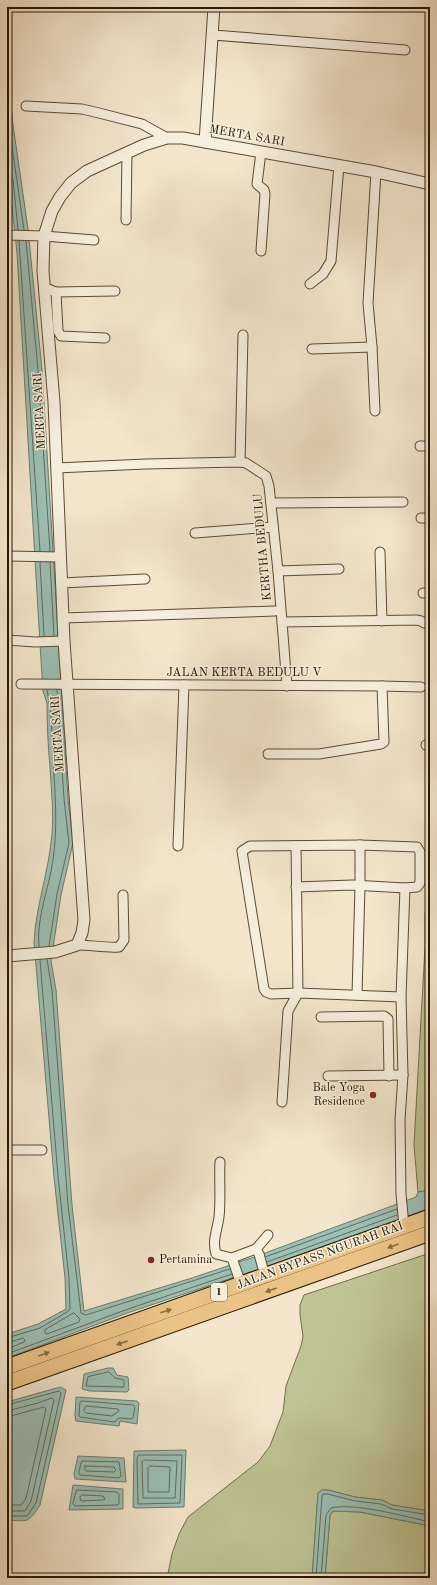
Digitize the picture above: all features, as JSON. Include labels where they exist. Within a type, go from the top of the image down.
[{"type":"highway","name":"JALAN BYPASS NGURAH RAI","points":[[7,1367],[404,1222],[430,1217]]},
{"type":"highway","name":"JALAN BYPASS NGURAH RAI","points":[[7,1383],[430,1233]]},
{"type":"street","points":[[205,142],[214,7]]},
{"type":"street","points":[[213,35],[405,50]]},
{"type":"street","points":[[26,106],[82,109],[142,124],[167,138]]},
{"type":"street","name":"MERTA SARI","points":[[77,945],[82,933],[84,920],[62,641],[63,618],[58,557],[54,402],[42,264],[44,236],[52,211],[72,183],[87,171],[127,152],[167,138],[183,138],[339,165],[430,184]]},
{"type":"street","points":[[126,220],[127,152]]},
{"type":"street","points":[[261,251],[265,194],[264,190],[257,184],[262,152]]},
{"type":"street","points":[[310,284],[323,274],[331,261],[339,165]]},
{"type":"street","points":[[375,411],[368,303],[376,172]]},
{"type":"street","points":[[8,235],[94,240]]},
{"type":"street","points":[[44,288],[56,292],[115,291]]},
{"type":"street","points":[[56,292],[58,330],[61,336],[105,338]]},
{"type":"street","points":[[240,462],[243,335]]},
{"type":"street","points":[[312,349],[372,347]]},
{"type":"street","points":[[420,446],[430,446]]},
{"type":"street","name":"KERTHA BEDULU","points":[[56,468],[240,462],[246,463],[266,476],[271,504],[278,571],[287,686]]},
{"type":"street","points":[[271,504],[403,502]]},
{"type":"street","points":[[195,533],[273,527]]},
{"type":"street","points":[[380,552],[382,621]]},
{"type":"street","points":[[7,556],[58,557]]},
{"type":"street","points":[[278,571],[338,569]]},
{"type":"street","points":[[61,583],[145,579]]},
{"type":"street","points":[[63,618],[275,611]]},
{"type":"street","points":[[282,622],[416,620],[424,623]]},
{"type":"street","points":[[7,640],[35,642],[62,641]]},
{"type":"street","name":"JALAN KERTA BEDULU V","points":[[20,684],[421,687]]},
{"type":"street","points":[[178,846],[184,685]]},
{"type":"street","points":[[268,754],[319,754],[381,744],[384,742],[382,686]]},
{"type":"street","points":[[357,995],[360,845]]},
{"type":"street","points":[[296,887],[417,887],[420,883],[420,852],[417,847],[360,845],[250,846],[242,851],[264,989],[266,992],[271,994],[401,997]]},
{"type":"street","points":[[282,1102],[288,1012],[298,994],[296,846]]},
{"type":"street","points":[[404,1222],[401,1194],[400,1120],[403,1075],[401,997],[405,888]]},
{"type":"street","points":[[7,956],[55,952],[77,945],[111,948],[120,947],[124,940],[123,896]]},
{"type":"street","points":[[321,1017],[384,1016],[388,1018],[388,1076]]},
{"type":"street","points":[[328,1076],[403,1075]]},
{"type":"street","points":[[7,1150],[42,1150]]},
{"type":"street","points":[[220,1162],[218,1218],[214,1234],[216,1254],[232,1260],[258,1251],[268,1235]]},
{"type":"street","points":[[258,1251],[264,1274]]},
{"type":"street","points":[[232,1260],[240,1281]]},
{"type":"green space","points":[[430,896],[430,1190],[418,1192],[414,1145],[425,947],[425,915],[427,897]]},
{"type":"green space","points":[[430,1253],[430,1511],[392,1505],[382,1500],[355,1497],[328,1490],[322,1490],[318,1493],[312,1578],[167,1578],[172,1554],[179,1534],[188,1517],[258,1462],[270,1446],[283,1412],[286,1386],[301,1346],[303,1336],[300,1305],[304,1295]]},
{"type":"green space","points":[[333,1511],[360,1512],[430,1526],[430,1578],[325,1578],[330,1515]]},
{"type":"water","points":[[7,63],[13,125],[28,229],[42,370],[68,799],[73,843],[61,895],[51,961],[56,990],[72,1205],[84,1311],[192,1278],[257,1256],[416,1197],[418,1192],[430,1190],[430,1208],[259,1269],[130,1312],[7,1358],[7,1334],[38,1324],[66,1309],[65,1278],[54,1177],[34,942],[37,915],[50,848],[53,826],[53,809],[47,703],[43,691],[17,253],[7,160]]},
{"type":"water","points":[[113,1368],[117,1375],[128,1377],[129,1390],[127,1392],[90,1391],[82,1389],[84,1374]]},
{"type":"water","points":[[60,1387],[66,1390],[40,1505],[33,1516],[27,1520],[7,1520],[7,1402]]},
{"type":"water","points":[[76,1397],[137,1401],[139,1403],[137,1424],[120,1421],[119,1426],[76,1421]]},
{"type":"water","points":[[186,1450],[184,1507],[133,1507],[134,1451]]},
{"type":"water","points":[[78,1456],[124,1458],[126,1482],[75,1479],[74,1474]]},
{"type":"water","points":[[73,1485],[123,1489],[123,1509],[69,1510]]},
{"type":"water","points":[[322,1490],[328,1490],[355,1497],[382,1500],[392,1505],[430,1511],[430,1526],[360,1512],[333,1511],[330,1515],[325,1578],[312,1578],[318,1493]]},
{"type":"place","name":"Bale Yoga Residence","points":[[373,1095]]},
{"type":"place","name":"Pertamina","points":[[151,1260]]}]
